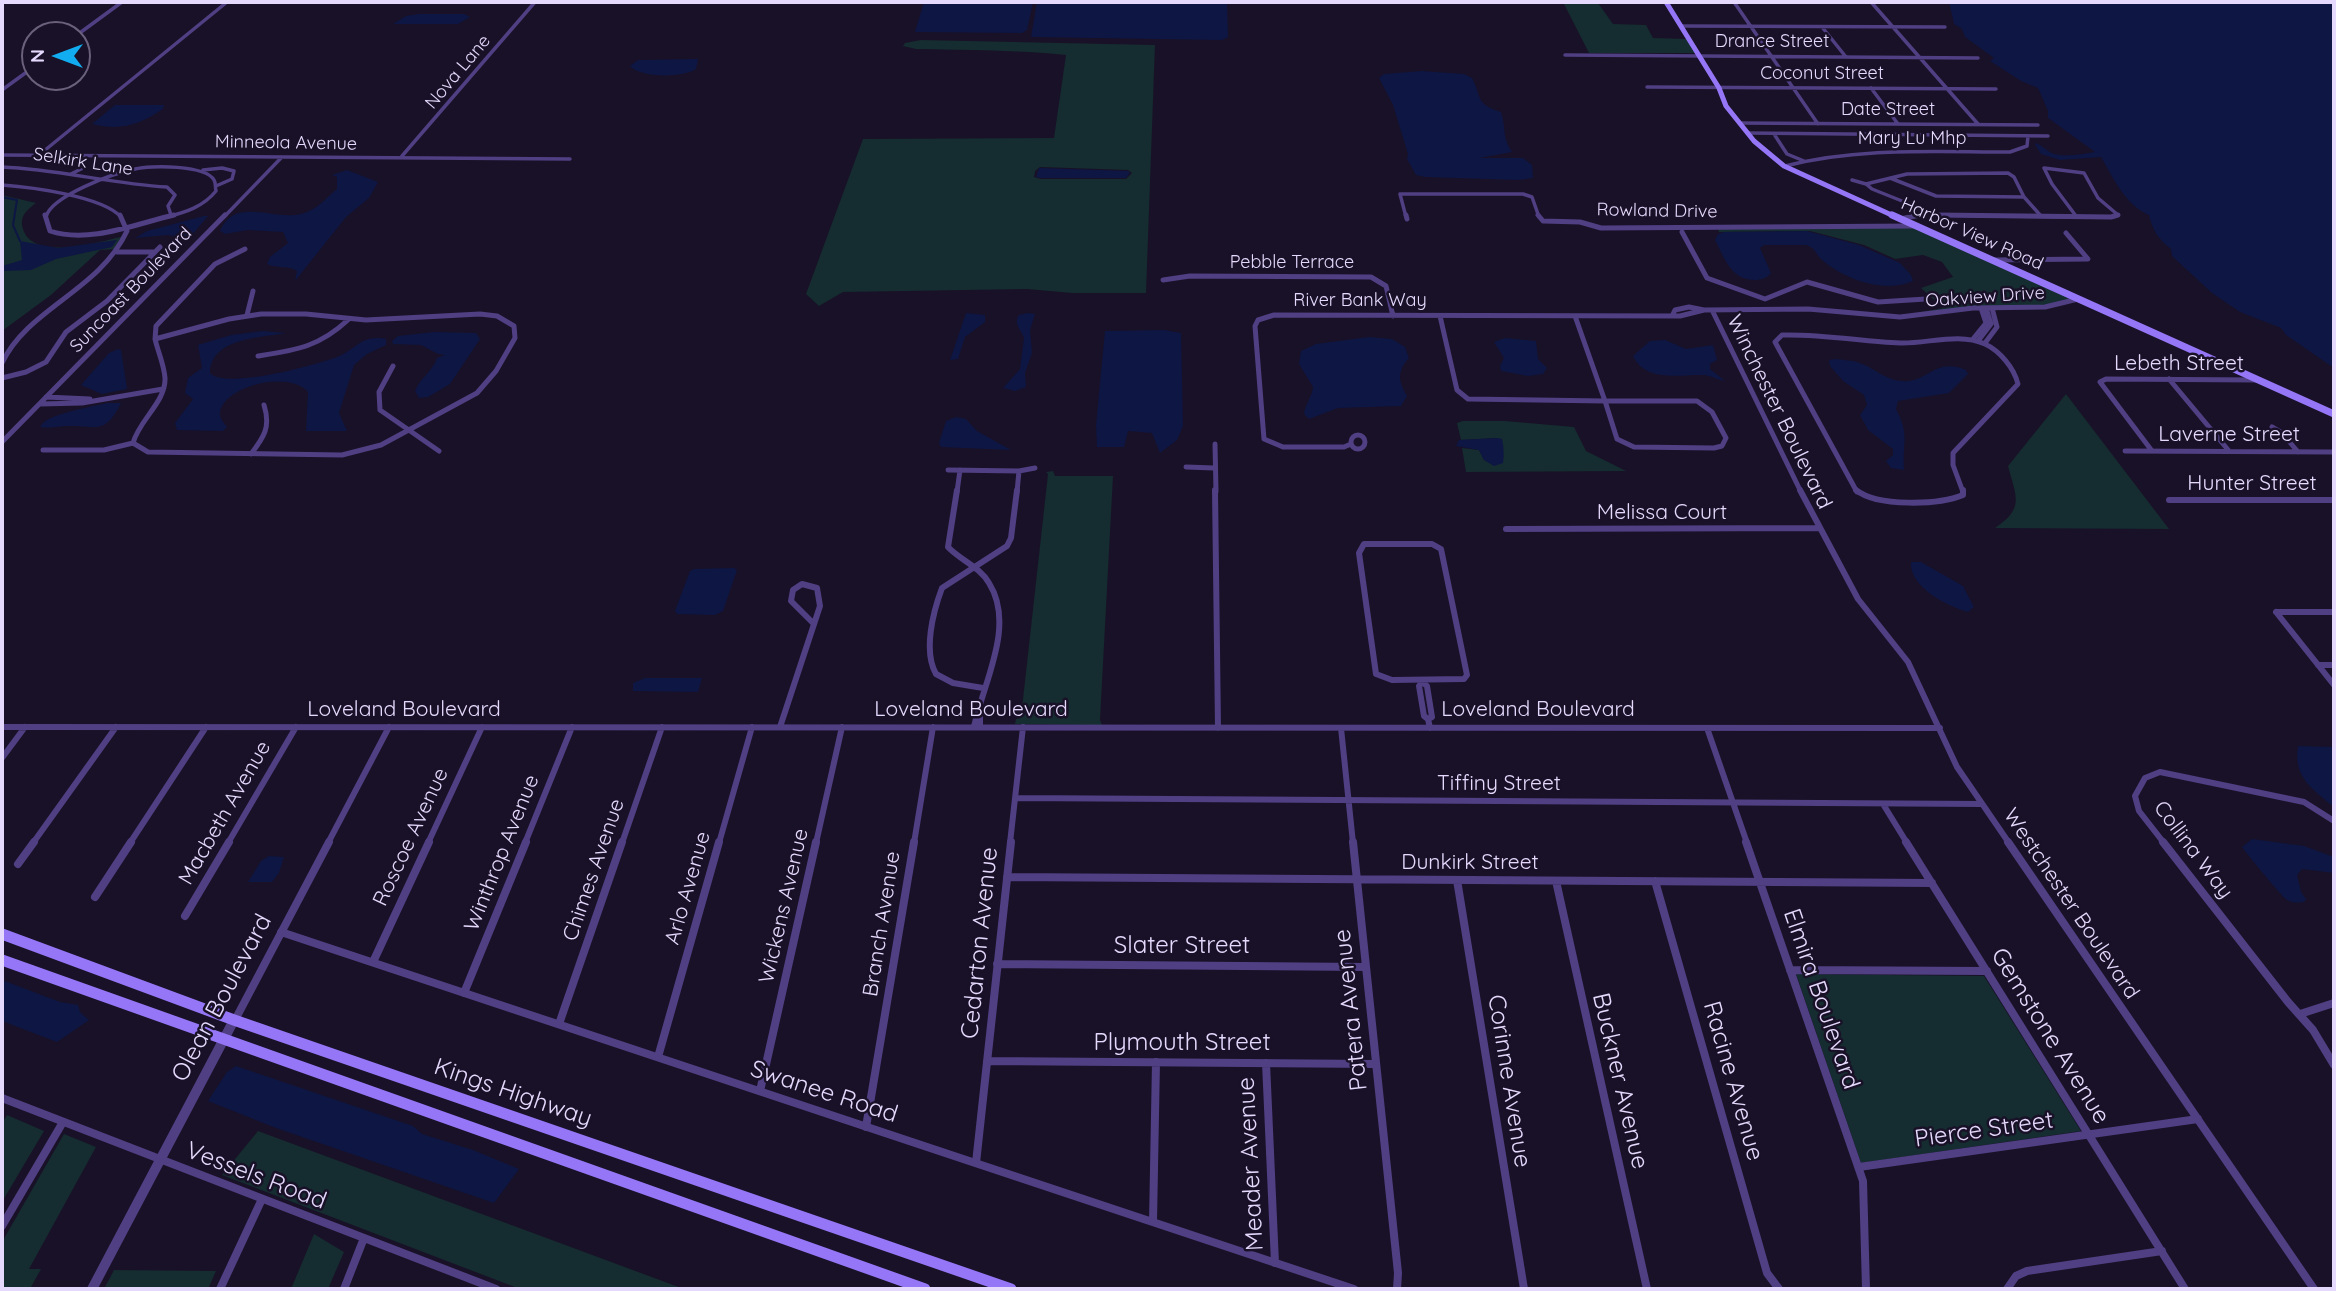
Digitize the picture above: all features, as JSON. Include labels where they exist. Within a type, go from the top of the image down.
[{"type":"main road","name":"Harbor View Road","points":[[1666,2],[1719,88],[1726,106],[1747,133],[1785,166],[2334,414]]},
{"type":"main road","name":"Kings Highway","points":[[2,934],[234,1020],[1011,1289]]},
{"type":"main road","points":[[2,960],[925,1289]]},
{"type":"street","points":[[91,25],[122,2]]},
{"type":"street","points":[[39,155],[227,2]]},
{"type":"street","name":"Nova Lane","points":[[399,158],[409,151],[535,2]]},
{"type":"street","points":[[1734,2],[1818,124]]},
{"type":"street","points":[[1871,2],[1979,124]]},
{"type":"street","points":[[1681,26],[1945,27]]},
{"type":"street","points":[[1822,27],[1846,57]]},
{"type":"street","name":"Drance Street","points":[[1565,55],[1978,58]]},
{"type":"street","points":[[2,90],[21,76]]},
{"type":"street","name":"Coconut Street","points":[[1647,87],[1996,89]]},
{"type":"street","points":[[1871,88],[1898,124]]},
{"type":"street","name":"Date Street","points":[[1739,123],[2038,125]]},
{"type":"street","name":"Mary Lu Mhp","points":[[1747,133],[2048,136]]},
{"type":"street","points":[[1774,134],[1787,154],[1804,161]]},
{"type":"street","name":"Mary Lu Mhp","points":[[1785,166],[1857,152],[2010,152],[2029,144],[2028,136]]},
{"type":"street","name":"Minneola Avenue","points":[[2,155],[570,159]]},
{"type":"street","name":"Suncoast Boulevard","points":[[2,442],[281,158]]},
{"type":"street","name":"Selkirk Lane","points":[[2,167],[38,167],[100,181],[170,188],[175,195],[169,206],[171,215]]},
{"type":"street","points":[[71,174],[84,168]]},
{"type":"street","points":[[200,171],[212,178],[216,186],[213,197],[204,205],[171,215],[83,236],[52,233],[45,215],[53,206],[100,181],[119,172],[138,168],[184,168],[200,171],[222,168],[234,171],[232,178],[216,186]]},
{"type":"street","points":[[1900,219],[1926,213],[2041,216],[2076,216],[2118,215],[2096,195],[2084,173],[2077,170],[2044,168],[2052,184],[2076,216]]},
{"type":"street","points":[[1973,172],[1979,178]]},
{"type":"street","points":[[1936,173],[1940,178]]},
{"type":"street","points":[[1866,184],[1888,177],[1936,173],[2008,173],[2014,177],[2024,197],[2041,216]]},
{"type":"street","points":[[1888,177],[1936,197],[2024,197]]},
{"type":"street","points":[[1852,180],[1926,213]]},
{"type":"street","points":[[2,185],[114,210],[126,226],[126,237],[117,252],[78,290],[23,332],[10,346],[2,363]]},
{"type":"street","name":"Rowland Drive","points":[[1407,219],[1400,194],[1523,194],[1532,197],[1543,221],[1576,222],[1601,228],[1914,226]]},
{"type":"street","points":[[1682,232],[1707,278],[1765,299],[1770,309]]},
{"type":"street","points":[[1992,260],[2088,259],[2066,233]]},
{"type":"street","points":[[117,252],[164,247]]},
{"type":"street","points":[[134,443],[136,429],[155,405],[163,389],[165,376],[155,339],[156,326],[207,271],[223,259],[245,249]]},
{"type":"street","points":[[2,378],[26,372],[46,362],[66,332],[107,301],[154,250]]},
{"type":"street","name":"Pebble Terrace","points":[[1163,280],[1190,276],[1371,277],[1383,281],[1388,288],[1393,316]]},
{"type":"street","name":"Oakview Drive","points":[[1765,299],[1807,282],[1854,297],[1887,303],[1926,299]]},
{"type":"street","points":[[247,315],[253,291]]},
{"type":"street","name":"Oakview Drive","points":[[1712,310],[1815,309],[1892,317],[1986,308],[2045,307],[2078,299]]},
{"type":"street","points":[[1887,303],[1892,317]]},
{"type":"street","name":"River Bank Way","points":[[1678,313],[1692,308],[1704,310]]},
{"type":"street","points":[[1978,341],[1990,317],[1986,308]]},
{"type":"street","points":[[1978,341],[2000,353],[2017,377],[2018,384],[1953,453],[1953,470],[1963,487],[1963,495],[1950,500],[1878,500],[1857,492],[1775,342],[1786,334],[1905,343],[1978,341],[1996,331],[1999,322],[1986,308]]},
{"type":"street","name":"River Bank Way","points":[[1350,444],[1344,447],[1283,447],[1265,439],[1262,432],[1256,323],[1261,318],[1274,315],[1575,316],[1712,310]]},
{"type":"street","name":"Winchester Boulevard","points":[[1712,310],[1819,528]]},
{"type":"street","points":[[43,450],[104,450],[134,443],[148,452],[161,454],[353,453],[381,445],[482,390],[515,338],[514,326],[497,316],[480,314],[349,319],[306,314],[247,315],[155,339]]},
{"type":"street","points":[[1440,316],[1457,390],[1463,396],[1477,401],[1605,401],[1697,401],[1708,405],[1714,412],[1726,438],[1721,446],[1627,445],[1618,439],[1605,401],[1599,382],[1575,316]]},
{"type":"street","points":[[258,356],[319,344],[331,337],[349,319]]},
{"type":"street","points":[[1986,328],[1996,331]]},
{"type":"street","points":[[393,366],[379,393],[377,403],[380,410],[439,451]]},
{"type":"street","name":"Lebeth Street","points":[[2152,451],[2100,382],[2106,379],[2258,380]]},
{"type":"street","points":[[2169,379],[2229,451]]},
{"type":"street","points":[[40,404],[96,400],[163,389]]},
{"type":"street","points":[[46,397],[96,400]]},
{"type":"street","points":[[56,403],[62,397]]},
{"type":"street","points":[[70,403],[75,398]]},
{"type":"street","points":[[251,454],[270,423],[264,405]]},
{"type":"street","points":[[2272,427],[2282,433],[2298,452]]},
{"type":"street","points":[[1215,444],[1218,727]]},
{"type":"street","name":"Laverne Street","points":[[2124,451],[2334,452]]},
{"type":"street","points":[[1186,467],[1214,468]]},
{"type":"street","points":[[948,470],[1019,471],[1035,468]]},
{"type":"street","points":[[960,470],[947,544],[950,550],[985,578],[994,591],[999,617],[993,664],[983,688],[977,727]]},
{"type":"street","points":[[983,688],[950,684],[933,671],[928,660],[942,587],[1007,546],[1011,538],[1019,471]]},
{"type":"street","name":"Hunter Street","points":[[2169,500],[2334,500]]},
{"type":"street","name":"Melissa Court","points":[[1506,529],[1819,528]]},
{"type":"street","name":"Westchester Boulevard","points":[[1819,528],[1858,599],[1908,662],[1957,767],[2314,1289]]},
{"type":"street","points":[[1364,544],[1432,544],[1443,552],[1467,675],[1458,681],[1422,681],[1385,680],[1376,674],[1359,553],[1364,544]]},
{"type":"street","points":[[780,727],[820,606],[821,596],[817,588],[811,583],[804,583],[793,590],[791,601],[813,623]]},
{"type":"street","points":[[2334,612],[2276,612],[2334,685]]},
{"type":"street","points":[[2318,665],[2334,665]]},
{"type":"street","points":[[1422,681],[1419,686],[1424,716],[1428,719],[1430,728]]},
{"type":"street","name":"Loveland Boulevard","points":[[2,727],[1940,728]]},
{"type":"street","points":[[2,758],[26,727]]},
{"type":"street","points":[[18,864],[116,727]]},
{"type":"street","points":[[95,897],[206,727]]},
{"type":"street","name":"Macbeth Avenue","points":[[185,916],[296,727]]},
{"type":"street","name":"Olean Boulevard","points":[[92,1289],[389,727]]},
{"type":"street","name":"Roscoe Avenue","points":[[373,962],[482,727]]},
{"type":"street","name":"Winthrop Avenue","points":[[464,993],[572,727]]},
{"type":"street","name":"Chimes Avenue","points":[[559,1024],[662,727]]},
{"type":"street","name":"Arlo Avenue","points":[[658,1057],[752,727]]},
{"type":"street","name":"Wickens Avenue","points":[[760,1091],[842,727]]},
{"type":"street","name":"Branch Avenue","points":[[866,1127],[933,727]]},
{"type":"street","name":"Cedarton Avenue","points":[[976,1163],[1023,727]]},
{"type":"street","name":"Patera Avenue","points":[[1341,728],[1398,1273],[1397,1289]]},
{"type":"street","name":"Elmira Boulevard","points":[[1707,728],[1863,1181],[1866,1289]]},
{"type":"street","name":"Collina Way","points":[[2334,821],[2304,802],[2160,772],[2145,778],[2135,796],[2139,811],[2300,1014],[2334,1065]]},
{"type":"street","name":"Tiffiny Street","points":[[1015,798],[1982,804]]},
{"type":"street","name":"Gemstone Avenue","points":[[1883,804],[2185,1289]]},
{"type":"street","name":"Dunkirk Street","points":[[1007,877],[1932,883]]},
{"type":"street","name":"Corinne Avenue","points":[[1457,880],[1524,1289]]},
{"type":"street","name":"Buckner Avenue","points":[[1556,881],[1647,1289]]},
{"type":"street","name":"Racine Avenue","points":[[1655,881],[1767,1273],[1779,1289]]},
{"type":"street","name":"Swanee Road","points":[[281,932],[1354,1289]]},
{"type":"street","name":"Slater Street","points":[[998,964],[1366,967]]},
{"type":"street","points":[[1790,970],[1987,971]]},
{"type":"street","points":[[2300,1014],[2334,1003]]},
{"type":"street","name":"Plymouth Street","points":[[987,1061],[1376,1064]]},
{"type":"street","points":[[1153,1223],[1156,1062]]},
{"type":"street","name":"Meader Avenue","points":[[1266,1063],[1275,1263]]},
{"type":"street","name":"Vessels Road","points":[[2,1098],[365,1238],[469,1284],[496,1289]]},
{"type":"street","name":"Pierce Street","points":[[1859,1167],[2198,1119]]},
{"type":"street","points":[[2,1226],[63,1122]]},
{"type":"street","points":[[220,1289],[262,1199]]},
{"type":"street","points":[[344,1289],[365,1238]]},
{"type":"street","points":[[2007,1289],[2016,1276],[2027,1271],[2161,1251]]},
{"type":"green space","points":[[1598,3],[1613,24],[1646,25],[1653,38],[1688,39],[1697,53],[1589,53],[1564,4]]},
{"type":"green space","points":[[921,40],[1155,45],[1146,293],[1072,293],[1027,289],[843,292],[819,306],[806,294],[863,139],[1054,138],[1066,55],[916,49],[903,46],[905,43]],"holes":[[[1040,167],[1128,170],[1132,173],[1126,179],[1034,177],[1035,171]]]},
{"type":"green space","points":[[2,195],[36,203],[25,214],[22,224],[29,239],[40,245],[68,247],[124,236],[117,249],[100,250],[51,295],[2,331]]},
{"type":"green space","points":[[1717,227],[1913,227],[2074,299],[2060,304],[1905,315],[1943,308],[1921,288],[1953,277],[1942,262],[1923,255],[1895,259],[1864,245],[1810,231],[1719,232]]},
{"type":"green space","points":[[2066,394],[2169,529],[1995,528],[2011,514],[2016,501],[2008,466]]},
{"type":"green space","points":[[1505,421],[1574,427],[1586,451],[1626,471],[1466,472],[1462,448],[1479,450],[1484,460],[1498,438],[1461,440],[1457,423]]},
{"type":"green space","points":[[1053,471],[1055,476],[1113,476],[1100,720],[1102,725],[1015,724],[1016,719],[1021,717],[1048,474],[1046,472]]},
{"type":"green space","points":[[1796,974],[1984,976],[2081,1131],[1861,1163]]},
{"type":"green space","points":[[7,1115],[44,1131],[2,1202],[2,1123]]},
{"type":"green space","points":[[258,1131],[684,1289],[520,1289],[222,1175]]},
{"type":"green space","points":[[64,1134],[96,1147],[29,1269],[41,1269],[30,1289],[2,1289],[2,1242]]},
{"type":"green space","points":[[314,1234],[344,1252],[328,1289],[291,1289]]},
{"type":"green space","points":[[114,1270],[216,1271],[208,1289],[104,1289]]},
{"type":"shaded area","points":[[924,2],[1033,2],[1027,30],[1022,33],[915,32]]},
{"type":"shaded area","points":[[1037,2],[1227,2],[1228,37],[1222,40],[1031,37]]},
{"type":"shaded area","points":[[1949,2],[2334,2],[2334,368],[2286,335],[2281,328],[2240,312],[2212,293],[2172,256],[2171,249],[2154,230],[2149,215],[2127,198],[2101,157],[2060,160],[2041,154],[2034,143],[2059,155],[2095,152],[2048,118],[2048,111],[2038,88],[2021,81],[1990,61],[1994,58],[1965,37],[1962,29],[1954,24]]},
{"type":"shaded area","points":[[464,14],[470,17],[458,24],[393,24],[406,16]]},
{"type":"shaded area","points":[[698,59],[696,69],[682,74],[652,75],[630,66],[638,60]]},
{"type":"shaded area","points":[[1422,71],[1464,74],[1472,78],[1483,103],[1501,112],[1505,136],[1512,152],[1479,158],[1523,158],[1532,165],[1533,178],[1519,180],[1416,175],[1407,159],[1408,154],[1393,105],[1379,78],[1384,74]]},
{"type":"shaded area","points":[[115,105],[164,105],[163,109],[138,123],[121,127],[92,124]]},
{"type":"shaded area","points":[[1039,168],[1130,173],[1126,178],[1041,178],[1036,177]]},
{"type":"shaded area","points":[[347,170],[378,182],[369,198],[346,217],[295,281],[297,271],[267,264],[270,257],[288,243],[283,232],[248,230],[225,234],[220,231],[227,221],[245,212],[290,215],[312,210],[337,189],[337,177],[332,175]]},
{"type":"shaded area","points":[[208,216],[192,235],[185,238],[168,235],[135,238],[147,231]]},
{"type":"shaded area","points":[[1807,231],[1859,245],[1900,263],[1913,281],[1890,286],[1853,278],[1831,267],[1806,245],[1764,245],[1760,248],[1771,273],[1761,279],[1748,279],[1735,273],[1722,254],[1715,240],[1718,234]]},
{"type":"shaded area","points":[[117,240],[112,247],[56,259],[31,270],[2,271],[2,266],[22,260],[20,241],[58,248]]},
{"type":"shaded area","points":[[966,313],[985,315],[985,322],[965,337],[958,359],[950,360]]},
{"type":"shaded area","points":[[1035,314],[1030,330],[1032,353],[1025,373],[1026,387],[1015,391],[1003,388],[1020,369],[1024,338],[1017,321],[1019,315]]},
{"type":"shaded area","points":[[1164,330],[1181,333],[1183,426],[1177,440],[1160,453],[1152,433],[1128,431],[1124,447],[1097,447],[1096,425],[1105,331]]},
{"type":"shaded area","points":[[263,331],[286,333],[252,338],[228,346],[219,352],[213,361],[210,373],[219,378],[251,378],[337,357],[365,340],[386,339],[386,345],[367,354],[354,365],[339,413],[347,431],[306,431],[308,392],[299,385],[287,382],[259,384],[233,394],[224,402],[220,412],[227,427],[223,431],[177,430],[175,423],[193,399],[185,393],[188,378],[202,368],[198,345],[231,335]]},
{"type":"shaded area","points":[[434,332],[476,333],[480,339],[450,384],[428,397],[419,398],[415,391],[417,386],[437,358],[445,355],[421,345],[393,344],[392,341],[398,336]]},
{"type":"shaded area","points":[[1369,337],[1392,339],[1405,347],[1409,358],[1400,376],[1407,396],[1401,406],[1338,408],[1309,419],[1304,414],[1313,387],[1299,364],[1301,351],[1316,344]]},
{"type":"shaded area","points":[[1505,338],[1536,341],[1538,359],[1547,368],[1543,374],[1528,376],[1501,371],[1504,358],[1494,342]]},
{"type":"shaded area","points":[[1665,340],[1686,349],[1713,345],[1717,360],[1710,364],[1710,369],[1725,381],[1704,375],[1655,374],[1639,365],[1633,356],[1650,341]]},
{"type":"shaded area","points":[[121,350],[127,389],[102,394],[81,385],[109,353]]},
{"type":"shaded area","points":[[1829,360],[1857,362],[1901,381],[1916,379],[1948,366],[1966,370],[1968,374],[1949,393],[1898,401],[1896,409],[1904,432],[1904,470],[1891,468],[1886,461],[1893,455],[1893,449],[1868,430],[1860,415],[1867,405],[1864,395],[1843,381],[1830,366]]},
{"type":"shaded area","points":[[107,403],[121,403],[110,420],[100,426],[40,427],[50,418]]},
{"type":"shaded area","points":[[956,417],[966,419],[977,431],[1011,450],[941,447],[939,443],[946,421]]},
{"type":"shaded area","points":[[1498,438],[1503,442],[1503,463],[1494,466],[1484,460],[1479,450],[1456,446],[1459,440]]},
{"type":"shaded area","points":[[1911,562],[1921,562],[1963,586],[1974,607],[1968,612],[1931,594],[1916,580]]},
{"type":"shaded area","points":[[737,570],[723,611],[715,615],[677,614],[675,611],[690,571]]},
{"type":"shaded area","points":[[645,678],[702,678],[698,692],[633,691],[633,683]]},
{"type":"shaded area","points":[[2298,746],[2334,747],[2334,807],[2312,788],[2301,774],[2297,757]]},
{"type":"shaded area","points":[[2252,839],[2304,846],[2334,857],[2334,873],[2302,869],[2297,875],[2301,892],[2306,899],[2296,903],[2289,901],[2242,847]]},
{"type":"shaded area","points":[[269,856],[284,857],[279,873],[272,882],[248,882],[261,861]]},
{"type":"shaded area","points":[[2,980],[60,1002],[78,1005],[80,1012],[89,1020],[57,1042],[2,1021]]},
{"type":"shaded area","points":[[236,1066],[413,1126],[422,1134],[473,1150],[519,1169],[494,1203],[276,1128],[208,1101],[227,1072]]},
{"type":"waterway","points":[[2,197],[17,200],[13,225],[20,241]]}]
